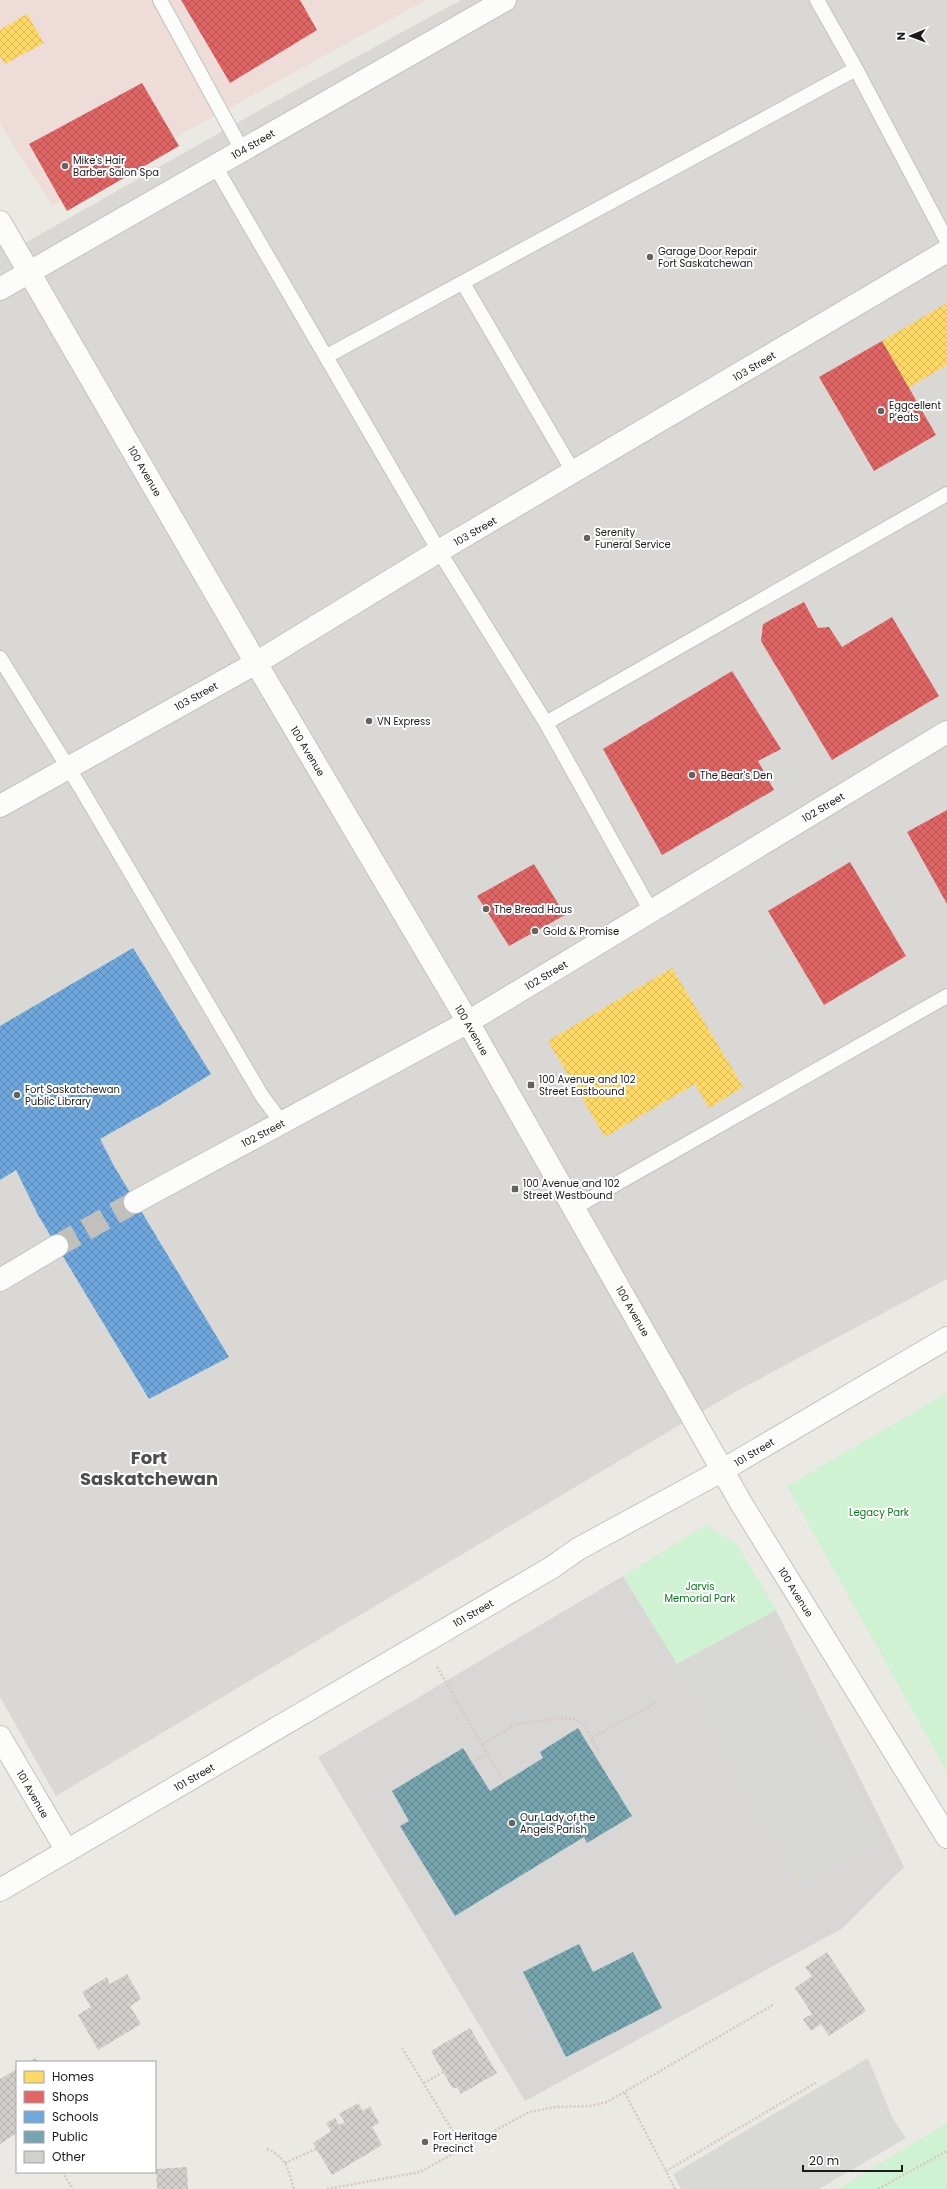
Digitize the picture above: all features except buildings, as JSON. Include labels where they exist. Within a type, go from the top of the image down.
[{"type":"street","name":"104 Street","points":[[0,289],[506,0]]},
{"type":"street","name":"100 Avenue","points":[[0,222],[256,663],[468,1022],[741,1503],[947,1837]]},
{"type":"street","name":"103 Street","points":[[0,806],[256,663],[439,551],[574,473],[947,251]]},
{"type":"street","name":"102 Street","points":[[135,1202],[468,1022],[947,732]]},
{"type":"street","points":[[0,1280],[57,1246]]},
{"type":"street","name":"101 Street","points":[[0,1890],[551,1568],[578,1549],[723,1470],[947,1338]]},
{"type":"street","name":"101 Avenue","points":[[0,1737],[66,1851]]},
{"type":"lane","points":[[160,0],[242,150]]},
{"type":"lane","points":[[817,0],[856,69],[947,241]]},
{"type":"lane","points":[[327,356],[856,69]]},
{"type":"lane","points":[[214,166],[327,356],[439,551],[546,723],[651,911]]},
{"type":"lane","points":[[463,282],[574,473]]},
{"type":"lane","points":[[546,723],[947,494]]},
{"type":"lane","points":[[0,658],[68,767],[262,1096],[282,1122]]},
{"type":"lane","points":[[574,1208],[947,996]]},
{"type":"path","points":[[423,1642],[504,1782]]},
{"type":"path","points":[[592,1738],[657,1702]]},
{"type":"path","points":[[483,1744],[517,1724],[560,1718],[576,1719],[580,1721],[592,1738],[599,1752]]},
{"type":"path","points":[[472,1762],[488,1753]]},
{"type":"path","points":[[327,2189],[420,2172],[529,2112],[555,2107],[591,2106],[607,2102],[625,2093],[773,2005]]},
{"type":"path","points":[[402,2048],[463,2148]]},
{"type":"path","points":[[424,2083],[443,2072]]},
{"type":"path","points":[[666,2171],[817,2082]]},
{"type":"path","points":[[625,2093],[675,2189]]},
{"type":"path","points":[[267,2149],[282,2158],[294,2189]]},
{"type":"path","points":[[285,2163],[316,2149]]},
{"type":"path","points":[[878,2189],[947,2151]]},
{"type":"path","points":[[63,2173],[73,2189]]},
{"type":"shaded area","points":[[0,0],[426,0],[52,205],[0,124]]},
{"type":"shaded area","points":[[461,0],[947,0],[947,1279],[735,1392],[56,1796],[0,1697],[0,222],[16,248],[274,102]]},
{"type":"shaded area","points":[[623,1576],[677,1663],[776,1610],[904,1867],[843,1928],[525,2101],[318,1757]]},
{"type":"shaded area","points":[[763,1618],[881,1843],[795,1888],[677,1664]]},
{"type":"shaded area","points":[[868,2058],[892,2117],[906,2138],[819,2189],[681,2189],[673,2174]]},
{"type":"green space","name":"Legacy Park","points":[[947,1393],[947,1772],[787,1486]]},
{"type":"green space","name":"Jarvis Memorial Park","points":[[706,1525],[736,1543],[776,1610],[677,1664],[623,1576]]},
{"type":"green space","points":[[947,2123],[947,2189],[838,2189]]},
{"type":"tunnel","points":[[57,1246],[135,1202]]},
{"type":"place","name":"Mike's Hair Barber Salon Spa","points":[[65,166]]},
{"type":"place","name":"Garage Door Repair Fort Saskatchewan","points":[[650,257]]},
{"type":"place","name":"Eggcellent P’eats","points":[[881,411]]},
{"type":"place","name":"Serenity Funeral Service","points":[[587,538]]},
{"type":"place","name":"VN Express","points":[[369,721]]},
{"type":"place","name":"The Bear's Den","points":[[692,775]]},
{"type":"place","name":"The Bread Haus","points":[[486,909]]},
{"type":"place","name":"Gold & Promise","points":[[535,931]]},
{"type":"place","name":"100 Avenue and 102 Street Eastbound","points":[[531,1085]]},
{"type":"place","name":"Fort Saskatchewan Public Library","points":[[17,1095]]},
{"type":"place","name":"100 Avenue and 102 Street Westbound","points":[[515,1189]]},
{"type":"place","name":"Our Lady of the Angels Parish","points":[[512,1823]]},
{"type":"place","name":"Fort Heritage Precinct","points":[[425,2142]]},
{"type":"district","name":"Fort Saskatchewan","points":[[149,1468]]}]
